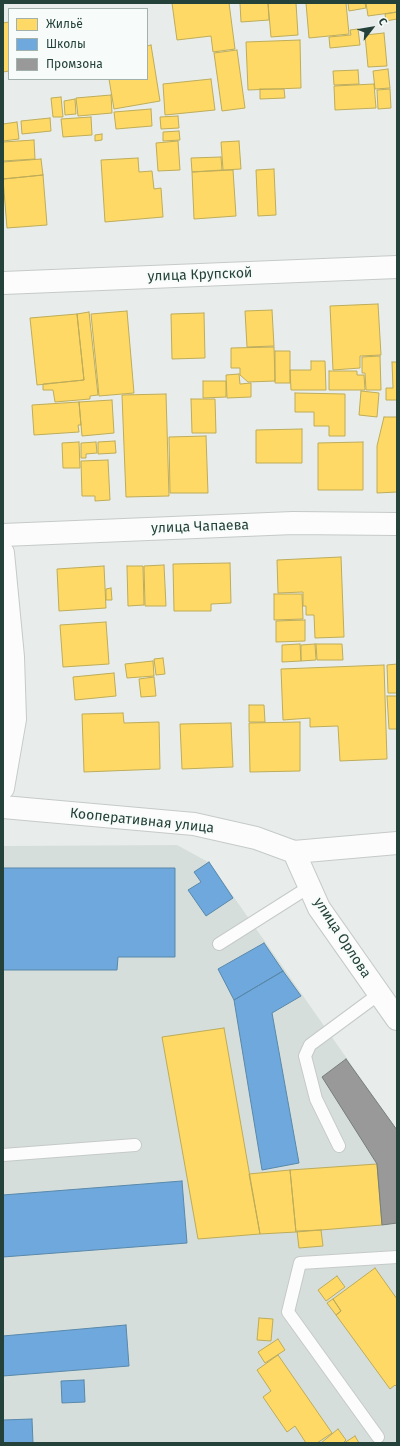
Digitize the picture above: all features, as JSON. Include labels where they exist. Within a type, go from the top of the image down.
[{"type":"street","name":"улица Крупской","points":[[3,283],[397,267]]},
{"type":"street","name":"улица Чапаева","points":[[3,535],[293,523],[397,524]]},
{"type":"street","points":[[3,553],[14,657],[15,718],[3,788]]},
{"type":"street","name":"Кооперативная улица","points":[[3,807],[194,824],[256,838],[294,852],[397,843]]},
{"type":"street","name":"улица Орлова","points":[[294,852],[319,908],[397,1019]]},
{"type":"lane","points":[[219,944],[309,887]]},
{"type":"lane","points":[[339,1146],[316,1099],[305,1056],[310,1045],[380,994]]},
{"type":"lane","points":[[3,1155],[135,1145]]},
{"type":"lane","points":[[378,1437],[288,1312],[300,1263],[397,1257]]},
{"type":"shaded area","points":[[177,845],[210,863],[397,1130],[397,1443],[3,1443],[3,846]]},
{"type":"building: Жильё","points":[[172,3],[229,3],[235,49],[213,52],[211,36],[177,40]]},
{"type":"building: Жильё","points":[[240,3],[268,3],[269,20],[241,22]]},
{"type":"building: Жильё","points":[[268,3],[296,3],[298,35],[271,37]]},
{"type":"building: Жильё","points":[[306,3],[346,3],[349,34],[309,38]]},
{"type":"building: Жильё","points":[[348,3],[365,3],[366,8],[349,11]]},
{"type":"building: Жильё","points":[[366,3],[397,3],[397,12],[368,16]]},
{"type":"building: Жильё","points":[[397,12],[397,19],[386,21],[385,14]]},
{"type":"building: Жильё","points":[[8,22],[8,71],[3,72],[3,23]]},
{"type":"building: Жильё","points":[[358,29],[360,45],[330,48],[329,37],[351,35],[350,30]]},
{"type":"building: Жильё","points":[[384,33],[387,66],[368,67],[365,35]]},
{"type":"building: Жильё","points":[[300,40],[301,88],[248,90],[246,42]]},
{"type":"building: Жильё","points":[[151,45],[160,101],[114,109],[109,80],[148,80],[148,46]]},
{"type":"building: Жильё","points":[[237,50],[245,108],[222,111],[214,53]]},
{"type":"building: Жильё","points":[[388,69],[390,88],[375,89],[373,71]]},
{"type":"building: Жильё","points":[[358,70],[359,84],[334,85],[333,71]]},
{"type":"building: Жильё","points":[[211,79],[215,110],[165,115],[163,84]]},
{"type":"building: Жильё","points":[[374,84],[376,108],[335,110],[334,86]]},
{"type":"building: Жильё","points":[[260,89],[284,89],[285,98],[260,99]]},
{"type":"building: Жильё","points":[[390,89],[391,108],[378,109],[377,90]]},
{"type":"building: Жильё","points":[[111,95],[112,113],[78,116],[76,98]]},
{"type":"building: Жильё","points":[[61,97],[63,117],[53,117],[51,98]]},
{"type":"building: Жильё","points":[[75,99],[76,114],[65,115],[64,101]]},
{"type":"building: Жильё","points":[[151,109],[152,126],[116,129],[114,112]]},
{"type":"building: Жильё","points":[[178,116],[179,128],[161,129],[160,117]]},
{"type":"building: Жильё","points":[[91,117],[92,135],[63,137],[61,119]]},
{"type":"building: Жильё","points":[[50,118],[51,131],[22,134],[21,121]]},
{"type":"building: Жильё","points":[[17,122],[19,139],[3,141],[3,124]]},
{"type":"building: Жильё","points":[[179,131],[180,140],[163,141],[163,132]]},
{"type":"building: Жильё","points":[[102,134],[102,140],[95,141],[95,135]]},
{"type":"building: Жильё","points":[[34,140],[35,159],[3,161],[3,142]]},
{"type":"building: Жильё","points":[[178,141],[180,170],[158,171],[156,143]]},
{"type":"building: Жильё","points":[[239,141],[241,169],[223,170],[221,142]]},
{"type":"building: Жильё","points":[[221,157],[222,170],[192,172],[191,158]]},
{"type":"building: Жильё","points":[[138,158],[139,172],[152,171],[154,189],[161,188],[163,217],[105,222],[101,160]]},
{"type":"building: Жильё","points":[[41,159],[43,175],[3,179],[3,162]]},
{"type":"building: Жильё","points":[[274,169],[276,215],[258,216],[256,170]]},
{"type":"building: Жильё","points":[[233,170],[236,216],[194,219],[192,172]]},
{"type":"building: Жильё","points":[[43,175],[47,225],[7,228],[3,179]]},
{"type":"building: Жильё","points":[[378,304],[381,355],[360,356],[360,368],[333,370],[330,306]]},
{"type":"building: Жильё","points":[[272,310],[274,346],[247,347],[245,311]]},
{"type":"building: Жильё","points":[[127,311],[134,393],[99,396],[91,314]]},
{"type":"building: Жильё","points":[[89,312],[98,395],[90,396],[90,399],[55,402],[53,390],[43,390],[43,384],[84,380],[77,314]]},
{"type":"building: Жильё","points":[[204,313],[205,358],[172,359],[171,314]]},
{"type":"building: Жильё","points":[[77,314],[84,380],[37,385],[30,318]]},
{"type":"building: Жильё","points":[[274,347],[275,381],[248,382],[240,375],[240,368],[231,368],[231,348]]},
{"type":"building: Жильё","points":[[275,351],[290,351],[290,383],[275,383]]},
{"type":"building: Жильё","points":[[380,356],[381,390],[366,390],[365,373],[362,373],[362,357]]},
{"type":"building: Жильё","points":[[311,361],[325,361],[326,390],[291,390],[290,370],[311,370]]},
{"type":"building: Жильё","points":[[392,362],[397,362],[397,400],[386,400],[386,388],[393,388]]},
{"type":"building: Жильё","points":[[329,371],[357,371],[357,375],[364,375],[365,390],[329,390]]},
{"type":"building: Жильё","points":[[239,374],[240,384],[251,383],[251,397],[227,398],[226,375]]},
{"type":"building: Жильё","points":[[203,381],[226,381],[226,397],[203,398]]},
{"type":"building: Жильё","points":[[361,391],[379,393],[377,417],[359,415]]},
{"type":"building: Жильё","points":[[295,393],[345,394],[345,436],[329,436],[329,426],[314,426],[314,412],[295,412]]},
{"type":"building: Жильё","points":[[166,394],[169,496],[126,497],[122,395]]},
{"type":"building: Жильё","points":[[191,399],[215,399],[216,433],[192,433]]},
{"type":"building: Жильё","points":[[112,400],[114,433],[82,436],[79,402]]},
{"type":"building: Жильё","points":[[79,402],[81,425],[78,425],[79,432],[34,435],[32,405]]},
{"type":"building: Жильё","points":[[384,417],[397,417],[397,492],[377,493],[377,446]]},
{"type":"building: Жильё","points":[[302,429],[302,463],[256,463],[256,430]]},
{"type":"building: Жильё","points":[[206,436],[208,493],[170,493],[169,437]]},
{"type":"building: Жильё","points":[[115,441],[116,453],[98,454],[98,442]]},
{"type":"building: Жильё","points":[[79,442],[80,468],[63,468],[62,443]]},
{"type":"building: Жильё","points":[[96,442],[97,453],[86,454],[86,458],[81,458],[81,443]]},
{"type":"building: Жильё","points":[[363,442],[363,490],[318,490],[318,443]]},
{"type":"building: Жильё","points":[[108,460],[110,500],[95,501],[95,496],[82,496],[81,461]]},
{"type":"building: Жильё","points":[[341,557],[344,637],[315,638],[314,615],[306,615],[306,606],[303,606],[303,592],[278,593],[277,560]]},
{"type":"building: Жильё","points":[[230,563],[231,603],[211,604],[211,611],[174,611],[173,564]]},
{"type":"building: Жильё","points":[[164,565],[166,606],[145,606],[144,566]]},
{"type":"building: Жильё","points":[[104,566],[106,608],[59,611],[57,569]]},
{"type":"building: Жильё","points":[[127,566],[143,566],[144,605],[128,606]]},
{"type":"building: Жильё","points":[[111,588],[112,600],[106,600],[106,589]]},
{"type":"building: Жильё","points":[[274,594],[302,594],[303,619],[274,620]]},
{"type":"building: Жильё","points":[[305,620],[305,641],[276,642],[276,621]]},
{"type":"building: Жильё","points":[[106,622],[109,664],[63,667],[60,625]]},
{"type":"building: Жильё","points":[[300,644],[301,661],[282,662],[282,645]]},
{"type":"building: Жильё","points":[[315,644],[316,660],[301,661],[301,645]]},
{"type":"building: Жильё","points":[[316,644],[342,644],[343,660],[317,660]]},
{"type":"building: Жильё","points":[[163,658],[165,674],[156,675],[154,659]]},
{"type":"building: Жильё","points":[[153,661],[154,676],[127,678],[125,664]]},
{"type":"building: Жильё","points":[[397,664],[397,693],[388,693],[387,665]]},
{"type":"building: Жильё","points":[[384,665],[387,759],[340,761],[338,726],[310,727],[310,718],[283,720],[281,669]]},
{"type":"building: Жильё","points":[[114,673],[116,696],[75,700],[73,677]]},
{"type":"building: Жильё","points":[[154,677],[156,696],[141,697],[139,679]]},
{"type":"building: Жильё","points":[[387,696],[397,696],[397,729],[389,729]]},
{"type":"building: Жильё","points":[[249,705],[264,705],[265,722],[249,722]]},
{"type":"building: Жильё","points":[[123,713],[124,723],[159,722],[160,769],[84,772],[82,714]]},
{"type":"building: Жильё","points":[[300,722],[300,771],[250,772],[249,723]]},
{"type":"building: Жильё","points":[[231,723],[233,767],[182,769],[180,724]]},
{"type":"building: Жильё","points":[[224,1028],[260,1234],[198,1239],[162,1037]]},
{"type":"building: Жильё","points":[[377,1164],[382,1225],[296,1232],[290,1170]]},
{"type":"building: Жильё","points":[[290,1170],[296,1232],[260,1234],[249,1174]]},
{"type":"building: Жильё","points":[[321,1230],[323,1246],[299,1248],[297,1231]]},
{"type":"building: Жильё","points":[[375,1268],[397,1299],[397,1387],[395,1385],[390,1389],[336,1315],[341,1311],[333,1299]]},
{"type":"building: Жильё","points":[[337,1276],[345,1287],[326,1301],[318,1290]]},
{"type":"building: Жильё","points":[[333,1299],[341,1311],[336,1315],[327,1303]]},
{"type":"building: Жильё","points":[[259,1318],[273,1319],[271,1341],[257,1340]]},
{"type":"building: Жильё","points":[[278,1339],[285,1350],[265,1363],[258,1352]]},
{"type":"building: Жильё","points":[[278,1355],[332,1433],[317,1443],[306,1443],[295,1426],[287,1432],[263,1397],[271,1391],[257,1370]]},
{"type":"building: Жильё","points":[[338,1429],[346,1440],[343,1443],[321,1443]]},
{"type":"building: Жильё","points":[[355,1436],[359,1443],[344,1443]]},
{"type":"building: Школы","points":[[209,862],[233,898],[206,916],[188,890],[201,882],[194,872]]},
{"type":"building: Школы","points":[[3,868],[175,868],[175,957],[118,957],[117,970],[3,970]]},
{"type":"building: Школы","points":[[264,943],[283,971],[234,1000],[218,969]]},
{"type":"building: Школы","points":[[283,971],[301,996],[272,1013],[299,1163],[262,1170],[234,1000]]},
{"type":"building: Школы","points":[[182,1181],[187,1243],[3,1257],[3,1195]]},
{"type":"building: Школы","points":[[126,1325],[129,1366],[3,1376],[3,1336]]},
{"type":"building: Школы","points":[[84,1380],[85,1402],[62,1403],[61,1381]]},
{"type":"building: Школы","points":[[32,1419],[33,1443],[3,1443],[3,1420]]},
{"type":"building: Промзона","points":[[346,1059],[397,1130],[397,1223],[382,1225],[377,1164],[322,1077]]}]
